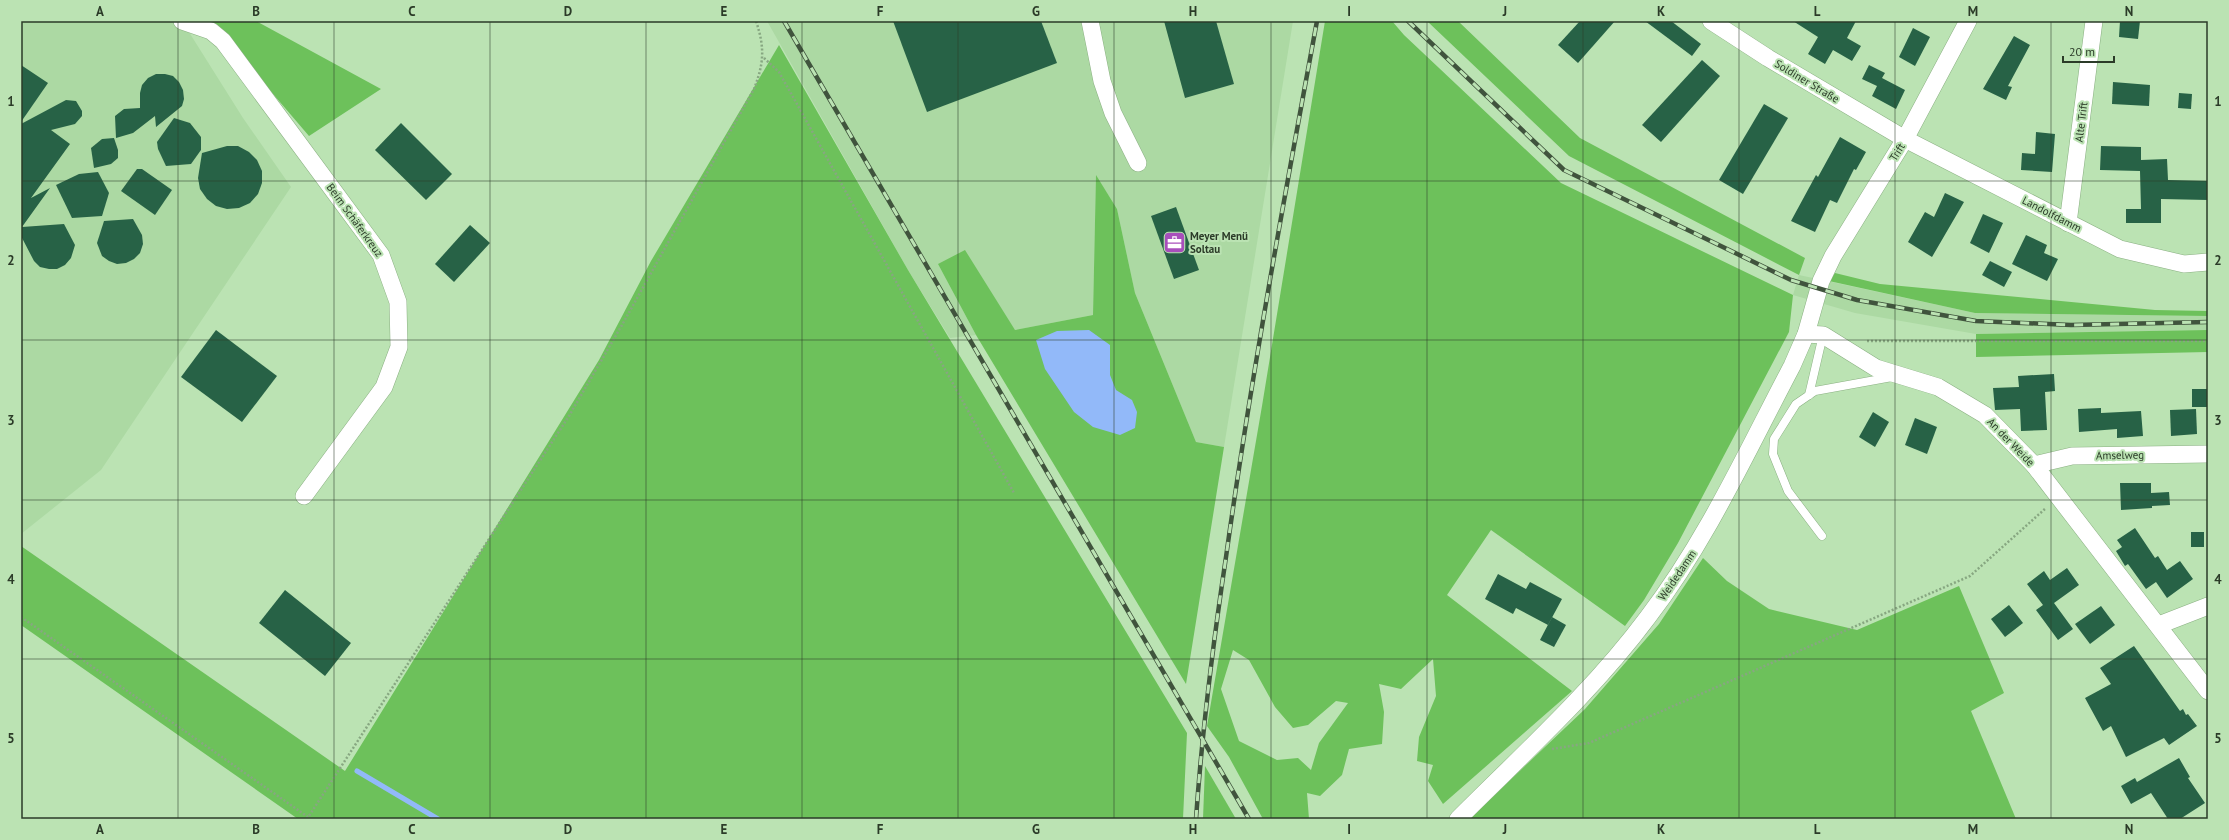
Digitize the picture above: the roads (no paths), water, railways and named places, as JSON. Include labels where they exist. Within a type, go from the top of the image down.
[{"type":"street","name":"Beim Schäferkreuz","points":[[182,21],[211,32],[224,41],[382,255],[398,302],[399,347],[384,388],[304,496]]},
{"type":"street","points":[[1090,21],[1106,94],[1113,113],[1138,163]]},
{"type":"street","name":"Soldiner Straße","points":[[1711,21],[1768,58],[1905,139]]},
{"type":"street","name":"Trift","points":[[1821,281],[1833,256],[1905,139],[1968,21]]},
{"type":"street","name":"Alte Trift","points":[[2068,223],[2094,21]]},
{"type":"street","name":"Landolfdamm","points":[[1905,139],[2120,250],[2184,264],[2208,262]]},
{"type":"street","name":"Weidedamm","points":[[1458,819],[1578,699],[1648,618],[1693,552],[1792,366],[1806,334],[1821,281]]},
{"type":"street","name":"An der Weide","points":[[1806,334],[1823,335],[1876,368],[1938,387],[1985,415],[2034,465],[2159,625],[2208,691]]},
{"type":"street","name":"Amselweg","points":[[2034,465],[2072,456],[2208,454]]},
{"type":"street","points":[[2159,625],[2208,606]]},
{"type":"lane","points":[[1809,395],[1823,335]]},
{"type":"lane","points":[[1822,536],[1788,491],[1773,454],[1774,439],[1796,404],[1815,391],[1899,376]]},
{"type":"water","points":[[1089,330],[1110,345],[1110,375],[1116,390],[1132,400],[1137,412],[1135,428],[1120,435],[1093,427],[1074,412],[1045,369],[1036,340],[1057,331]]},
{"type":"waterway","points":[[357,771],[438,819]]},
{"type":"railway","points":[[784,21],[1249,819]]},
{"type":"railway","points":[[1196,819],[1208,688],[1246,423],[1268,289],[1317,21]]},
{"type":"railway","points":[[1408,21],[1564,170],[1791,280],[1857,300],[1976,321],[2071,325],[2208,322]]},
{"type":"place","name":"Meyer Menü Soltau","points":[[1174,242]]}]
